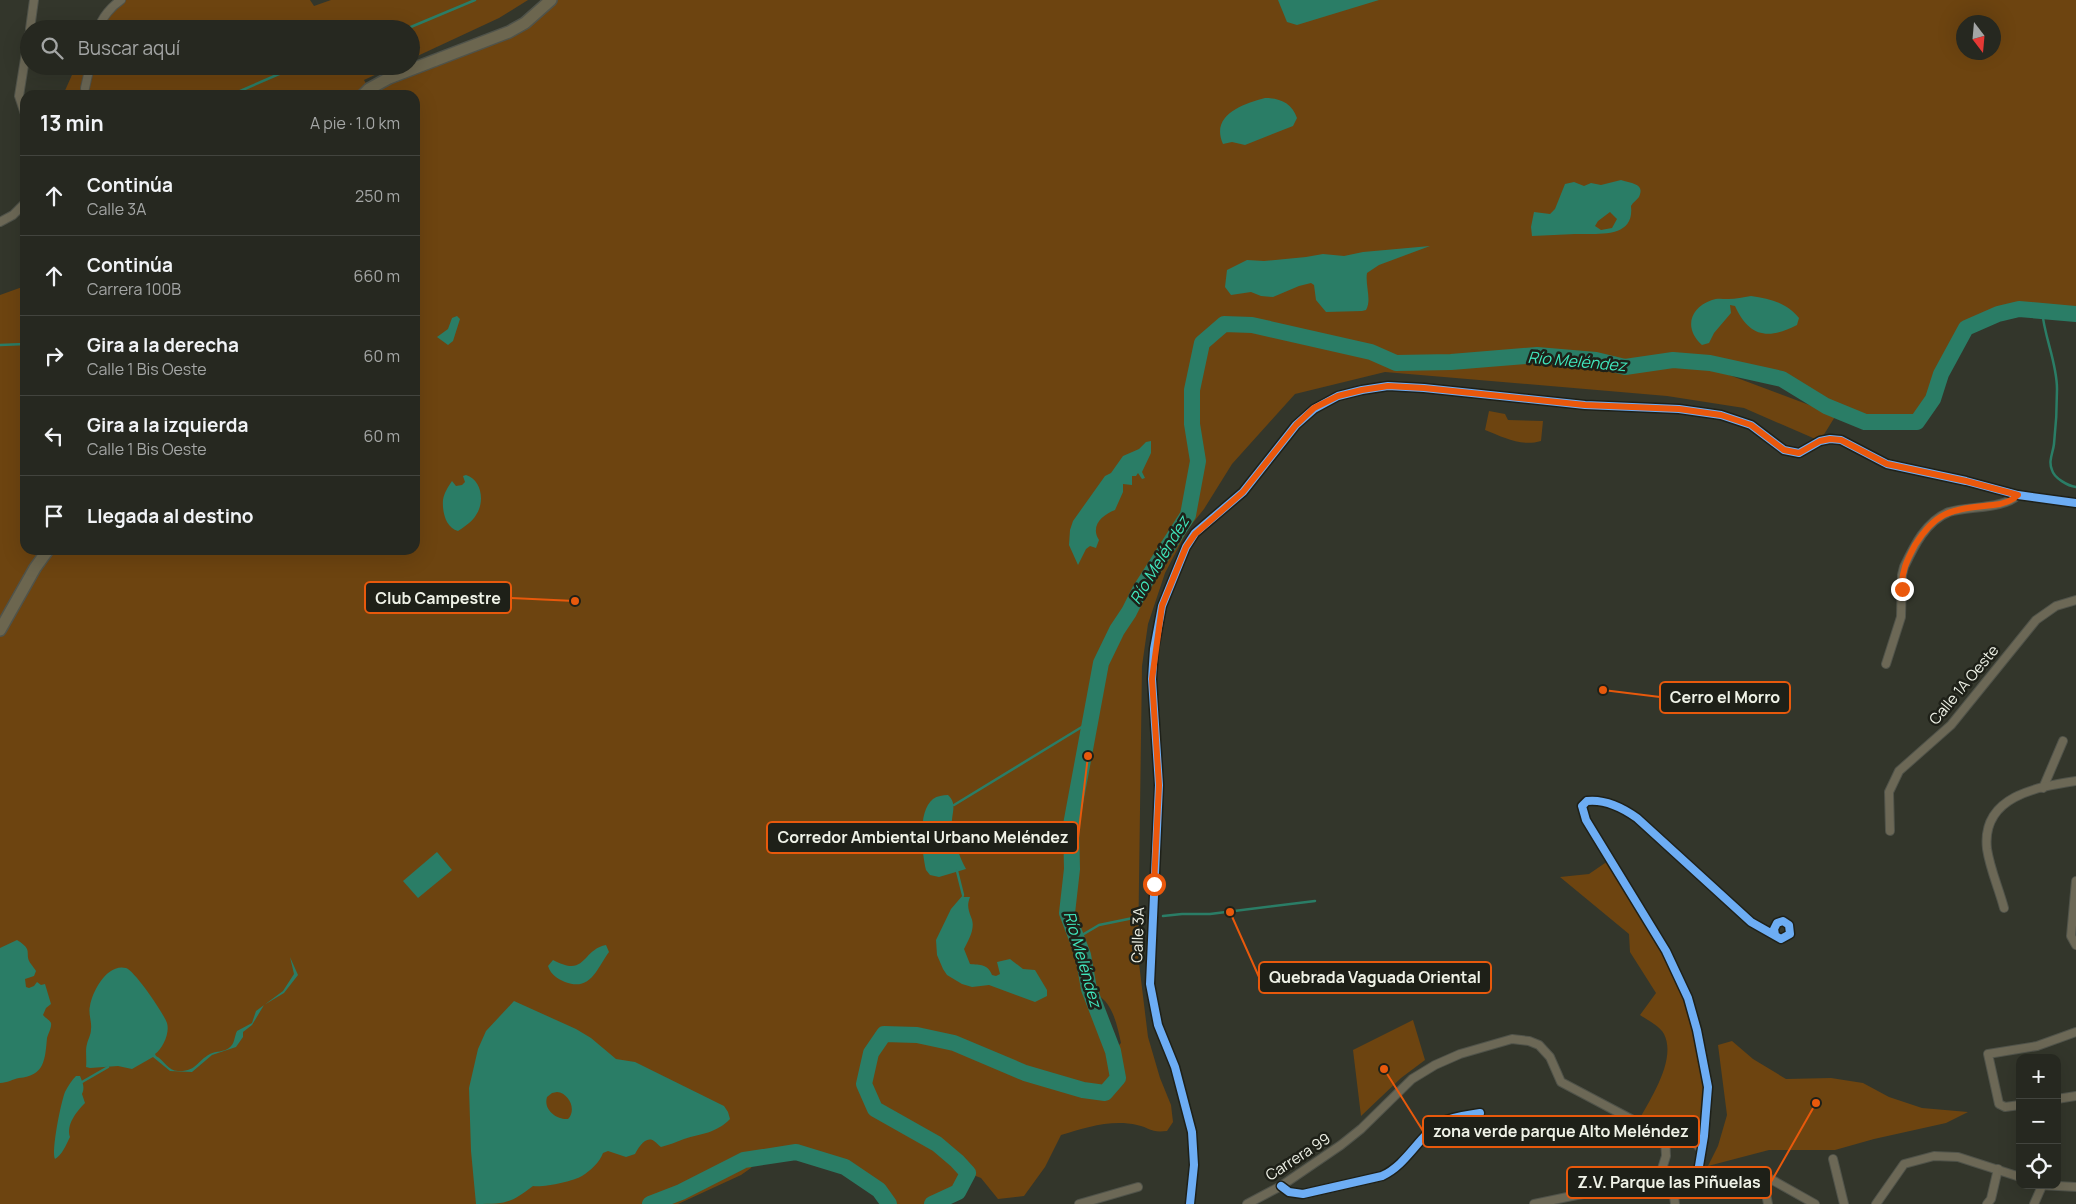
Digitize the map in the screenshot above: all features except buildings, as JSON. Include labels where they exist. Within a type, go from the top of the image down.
[{"type":"street","points":[[31,20],[34,0]]},
{"type":"street","points":[[102,20],[115,4],[121,0]]},
{"type":"street","points":[[420,66],[510,32],[525,23],[552,0]]},
{"type":"street","points":[[20,99],[22,75]]},
{"type":"street","points":[[85,88],[88,75]]},
{"type":"street","points":[[368,90],[397,75]]},
{"type":"street","points":[[0,222],[13,215],[20,208]]},
{"type":"street","name":"Calle 3A","points":[[1190,1204],[1194,1165],[1192,1132],[1175,1067],[1158,1025],[1150,984],[1159,785],[1152,679],[1162,606],[1186,547],[1195,534],[1243,492],[1296,425],[1314,408],[1338,396],[1388,386],[1585,405],[1679,409],[1721,415],[1751,425],[1784,450],[1799,453],[1820,441],[1830,439],[1841,440],[1887,464],[1966,481],[2018,495],[2076,503]]},
{"type":"street","points":[[1886,664],[1901,617],[1902,575],[1904,567],[1927,528],[1941,515],[1949,512],[2008,502],[2018,495]]},
{"type":"street","points":[[0,630],[44,555]]},
{"type":"street","name":"Calle 1A Oeste","points":[[1890,831],[1890,792],[1899,771],[1951,725],[2036,620],[2056,606],[2076,600]]},
{"type":"street","points":[[2043,788],[2063,742]]},
{"type":"street","points":[[2004,908],[1988,852],[1989,830],[1995,815],[2010,799],[2025,792],[2076,781]]},
{"type":"street","points":[[1698,1172],[1705,1130],[1708,1087],[1688,998],[1666,951],[1586,820],[1582,806],[1587,800],[1595,800],[1622,808],[1638,818],[1751,922],[1775,935]]},
{"type":"street","points":[[2074,943],[2071,933],[2076,881]]},
{"type":"street","points":[[2016,1106],[2000,1106],[1988,1054],[2037,1046],[2076,1032]]},
{"type":"street","name":"Carrera 99","points":[[1247,1204],[1280,1186],[1361,1130],[1412,1079],[1435,1065],[1460,1054],[1512,1039],[1528,1041],[1539,1045],[1550,1057],[1561,1082],[1665,1137]]},
{"type":"street","points":[[2061,1098],[2076,1096]]},
{"type":"street","points":[[1280,1186],[1289,1192],[1303,1194],[1382,1176],[1393,1171],[1409,1156],[1424,1136],[1443,1122],[1480,1113]]},
{"type":"street","points":[[1658,1182],[1666,1156],[1665,1137],[1690,1136],[1705,1130]]},
{"type":"street","points":[[1690,1136],[1701,1149]]},
{"type":"street","points":[[1876,1204],[1904,1164],[1934,1156],[1958,1157],[2016,1176]]},
{"type":"street","points":[[1834,1159],[1844,1204]]},
{"type":"street","points":[[1987,1204],[1991,1199],[1998,1169]]},
{"type":"street","points":[[1534,1204],[1658,1182],[1698,1172],[1758,1172],[1815,1204]]},
{"type":"street","points":[[1762,1173],[1768,1204]]},
{"type":"street","points":[[1672,1179],[1675,1204]]},
{"type":"street","points":[[1079,1204],[1138,1187]]},
{"type":"street","points":[[2061,1187],[2076,1187]]},
{"type":"street","points":[[2034,1204],[2040,1189]]},
{"type":"street","points":[[1577,1195],[1579,1204]]},
{"type":"shaded area","points":[[122,0],[310,0],[314,6],[331,0],[528,0],[499,18],[420,55],[420,20],[99,20],[101,16]]},
{"type":"shaded area","points":[[551,0],[2076,0],[2076,314],[2019,309],[1998,314],[1966,328],[1941,374],[1933,399],[1917,422],[1865,422],[1826,406],[1782,379],[1762,376],[1743,369],[1697,363],[1836,415],[1820,441],[1744,408],[1667,396],[1385,372],[1295,394],[1232,464],[1204,509],[1188,529],[1165,573],[1148,624],[1142,666],[1138,955],[1148,1037],[1160,1078],[1171,1105],[1173,1122],[1167,1131],[1157,1131],[1142,1126],[1118,1123],[1098,1125],[1061,1135],[1045,1167],[1024,1196],[998,1199],[981,1178],[968,1173],[958,1192],[932,1204],[889,1204],[879,1190],[845,1167],[796,1152],[756,1158],[751,1168],[741,1175],[678,1204],[0,1204],[0,295],[20,288],[20,555],[420,555],[420,90],[65,90],[72,75],[375,75],[364,80],[369,89],[405,75],[420,75],[420,69],[494,40]],"holes":[[[1090,993],[1104,1000],[1112,1012],[1118,1028],[1121,1043],[1114,1050]]]},
{"type":"shaded area","points":[[1278,0],[1379,0],[1297,25],[1287,22]]},
{"type":"shaded area","points":[[1265,98],[1280,100],[1289,105],[1297,118],[1293,126],[1245,145],[1232,142],[1223,144],[1220,134],[1221,125],[1225,118],[1231,112],[1247,104]]},
{"type":"shaded area","points":[[1621,180],[1636,184],[1640,189],[1639,197],[1631,206],[1631,217],[1627,225],[1620,230],[1603,234],[1532,236],[1531,227],[1534,212],[1550,214],[1555,209],[1565,184],[1574,182],[1584,186],[1591,183],[1601,185]],"holes":[[[1610,212],[1617,219],[1612,228],[1601,230],[1595,226],[1598,221]]]},
{"type":"shaded area","points":[[1430,246],[1379,265],[1367,273],[1368,306],[1366,310],[1362,311],[1326,312],[1316,300],[1314,285],[1311,283],[1273,297],[1261,296],[1251,292],[1231,295],[1225,287],[1227,270],[1247,260],[1264,261],[1323,254],[1344,256],[1363,252]]},
{"type":"shaded area","points":[[1751,296],[1771,300],[1789,308],[1799,318],[1797,325],[1777,333],[1760,333],[1753,330],[1747,324],[1735,306],[1730,305],[1731,313],[1714,333],[1709,343],[1702,345],[1696,339],[1691,326],[1694,314],[1698,308],[1714,299],[1734,299]]},
{"type":"shaded area","points":[[457,316],[460,319],[453,341],[448,345],[437,337],[448,329],[452,318]]},
{"type":"shaded area","points":[[1489,411],[1505,414],[1508,420],[1543,421],[1541,441],[1534,443],[1519,442],[1485,430]]},
{"type":"shaded area","points":[[1151,441],[1151,453],[1142,472],[1145,478],[1142,479],[1138,473],[1136,476],[1132,476],[1132,485],[1123,484],[1123,492],[1115,510],[1102,518],[1097,526],[1096,530],[1099,540],[1096,548],[1090,546],[1086,549],[1078,565],[1069,545],[1073,521],[1105,476],[1111,473],[1123,456]]},
{"type":"shaded area","points":[[466,475],[479,486],[481,498],[479,510],[475,517],[458,531],[450,527],[446,519],[443,500],[445,492],[452,481],[456,486],[462,485],[465,482],[463,476]]},
{"type":"shaded area","points":[[948,795],[953,802],[952,826],[954,836],[966,869],[939,877],[930,875],[926,870],[922,843],[923,822],[928,805],[933,799]]},
{"type":"shaded area","points":[[437,852],[452,870],[418,898],[403,881]]},
{"type":"shaded area","points":[[1608,861],[1665,952],[1684,995],[1695,1030],[1707,1087],[1700,1147],[1691,1136],[1665,1136],[1638,1122],[1655,1091],[1665,1067],[1667,1055],[1667,1044],[1662,1031],[1640,1015],[1656,993],[1630,952],[1629,934],[1560,877],[1589,874]]},
{"type":"shaded area","points":[[963,895],[964,897],[970,897],[968,907],[973,925],[964,949],[970,964],[986,967],[992,975],[996,976],[1000,974],[997,962],[1010,959],[1023,969],[1035,970],[1047,990],[1047,996],[1035,1002],[989,985],[972,987],[962,984],[947,975],[937,955],[936,940],[951,909]]},
{"type":"shaded area","points":[[17,940],[26,947],[29,960],[36,971],[34,976],[25,979],[26,987],[34,986],[37,982],[41,985],[45,984],[51,1004],[46,1008],[43,1015],[50,1021],[51,1025],[44,1059],[39,1070],[28,1077],[0,1083],[0,948]]},
{"type":"shaded area","points":[[606,945],[609,952],[597,971],[592,977],[581,984],[560,980],[549,969],[548,966],[553,960],[572,966],[583,961],[598,948]]},
{"type":"shaded area","points":[[290,957],[298,975],[284,993],[265,1005],[283,991],[294,974]]},
{"type":"shaded area","points":[[126,968],[130,971],[142,984],[161,1011],[167,1023],[168,1031],[163,1044],[155,1054],[175,1071],[189,1070],[210,1054],[229,1048],[237,1031],[252,1023],[256,1011],[264,1005],[252,1025],[243,1032],[243,1037],[236,1047],[212,1055],[192,1072],[170,1071],[153,1057],[132,1069],[118,1066],[86,1067],[86,1046],[91,1031],[89,1012],[91,1000],[102,980],[113,970]]},
{"type":"shaded area","points":[[514,1001],[576,1029],[591,1038],[616,1059],[635,1062],[724,1106],[730,1119],[719,1128],[661,1147],[654,1141],[645,1141],[635,1154],[626,1157],[608,1151],[603,1153],[600,1160],[591,1169],[578,1178],[551,1185],[533,1186],[507,1202],[476,1204],[471,1151],[469,1088],[478,1049],[486,1031]],"holes":[[[552,1093],[565,1095],[572,1107],[571,1115],[568,1119],[555,1116],[547,1106],[547,1097]]]},
{"type":"shaded area","points":[[1413,1020],[1425,1060],[1401,1078],[1361,1116],[1353,1050]]},
{"type":"shaded area","points":[[1732,1041],[1753,1059],[1786,1079],[1831,1078],[1863,1083],[1889,1097],[1922,1108],[1968,1112],[1946,1123],[1835,1150],[1769,1150],[1708,1166],[1718,1146],[1727,1115],[1718,1045]]},
{"type":"shaded area","points":[[76,1076],[80,1076],[82,1081],[82,1094],[85,1103],[73,1119],[69,1128],[70,1137],[62,1152],[55,1159],[55,1137],[61,1106],[65,1092]]},
{"type":"waterway","points":[[420,23],[475,0]]},
{"type":"waterway","points":[[242,90],[277,75]]},
{"type":"waterway","name":"Río Meléndez","points":[[932,1204],[958,1192],[968,1173],[937,1144],[875,1109],[864,1084],[871,1053],[884,1034],[917,1035],[954,1043],[1025,1073],[1083,1090],[1105,1093],[1118,1078],[1113,1051],[1089,989],[1083,955],[1067,913],[1072,869],[1071,825],[1101,663],[1140,590],[1188,515],[1198,461],[1192,424],[1192,390],[1202,343],[1224,324],[1252,325],[1371,352],[1396,363],[1451,362],[1537,355],[1596,360],[1625,367],[1673,360],[1710,363],[1782,379],[1826,406],[1865,422],[1917,422],[1933,399],[1941,374],[1966,328],[1998,314],[2019,309],[2076,314]]},
{"type":"waterway","points":[[2042,310],[2053,359],[2057,396],[2051,467],[2058,479],[2076,487]]},
{"type":"waterway","points":[[0,345],[20,344]]},
{"type":"waterway","points":[[954,805],[1090,722]]},
{"type":"waterway","points":[[957,871],[963,895]]},
{"type":"waterway","points":[[1163,916],[1210,914],[1315,901]]},
{"type":"waterway","points":[[1077,938],[1099,925],[1138,917]]},
{"type":"waterway","points":[[82,1082],[108,1067]]},
{"type":"waterway","name":"Río Meléndez","points":[[650,1204],[681,1192],[744,1160],[796,1152],[845,1167],[879,1190],[889,1204]]},
{"type":"cycle path","points":[[1190,1204],[1194,1165],[1192,1132],[1175,1067],[1158,1025],[1150,984],[1159,785],[1152,679],[1154,649],[1162,606],[1186,547],[1195,533],[1243,492],[1296,425],[1314,409],[1338,396],[1388,386],[1585,405],[1679,409],[1721,415],[1751,425],[1784,450],[1799,453],[1820,441],[1830,439],[1841,440],[1887,464],[1966,481],[2018,495],[2076,503]]},
{"type":"cycle path","points":[[1698,1172],[1704,1136],[1708,1087],[1697,1030],[1688,998],[1666,951],[1586,820],[1582,806],[1587,801],[1600,801],[1614,805],[1632,814],[1751,922],[1781,939],[1790,934],[1789,925],[1783,921],[1777,923],[1774,929],[1775,935]]},
{"type":"cycle path","points":[[1281,1186],[1289,1192],[1303,1194],[1382,1176],[1399,1164],[1426,1135],[1442,1122],[1456,1117],[1480,1113]]},
{"type":"place","name":"Club Campestre","points":[[575,601]]},
{"type":"place","name":"Cerro el Morro","points":[[1603,690]]},
{"type":"place","name":"Corredor Ambiental Urbano Meléndez","points":[[1088,756]]},
{"type":"place","name":"Quebrada Vaguada Oriental","points":[[1230,912]]},
{"type":"place","name":"zona verde parque Alto Meléndez","points":[[1384,1069]]},
{"type":"place","name":"Z.V. Parque las Piñuelas","points":[[1816,1103]]},
{"type":"route","points":[[1154,884],[1159,785],[1152,679],[1154,649],[1162,606],[1186,547],[1195,534],[1243,492],[1296,425],[1314,408],[1338,396],[1388,386],[1585,405],[1679,409],[1721,415],[1751,425],[1784,450],[1799,453],[1820,441],[1830,439],[1841,440],[1887,464],[1966,481],[2018,495],[2008,502],[1960,509],[1941,515],[1934,520],[1909,556],[1902,575],[1902,589]]}]
